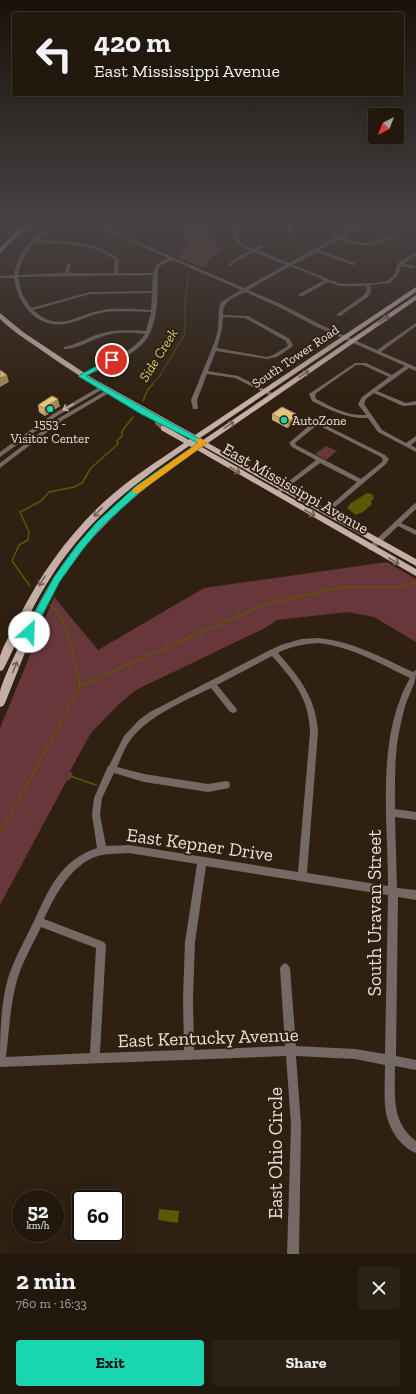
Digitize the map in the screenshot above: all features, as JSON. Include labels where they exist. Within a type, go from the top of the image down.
[{"type":"main road","name":"South Tower Road","points":[[0,667],[23,616],[52,566],[90,520],[133,481],[416,289]]},
{"type":"main road","name":"South Tower Road","points":[[115,509],[150,479],[416,297]]},
{"type":"main road","name":"East Mississippi Avenue","points":[[0,315],[12,327],[81,376],[104,390],[195,438],[416,563]]},
{"type":"main road","name":"East Mississippi Avenue","points":[[144,412],[160,426],[196,448],[416,573]]},
{"type":"main road","points":[[0,703],[34,621],[53,586],[84,542],[115,509],[118,501],[135,487],[133,481]]},
{"type":"street","points":[[17,281],[20,294],[31,310],[47,322],[57,324],[102,312],[152,311]]},
{"type":"street","points":[[81,376],[132,350],[148,333],[151,325],[155,281]]},
{"type":"street","points":[[223,281],[344,338],[416,368]]},
{"type":"street","points":[[195,408],[194,400],[220,333],[220,307],[223,302],[262,281]]},
{"type":"street","points":[[301,295],[326,281],[340,285],[381,284],[391,281]]},
{"type":"street","points":[[338,314],[366,296],[369,291],[368,284]]},
{"type":"street","points":[[31,310],[69,298],[97,292],[154,292]]},
{"type":"street","points":[[64,294],[69,298]]},
{"type":"street","points":[[214,349],[267,358],[275,356],[290,346],[288,340],[249,318],[239,316],[220,316]]},
{"type":"street","points":[[377,352],[416,324]]},
{"type":"street","points":[[66,348],[74,348],[112,333],[125,331],[148,333]]},
{"type":"street","points":[[368,416],[356,417],[344,415],[314,400],[312,394],[355,364],[364,364],[393,377]]},
{"type":"street","points":[[409,366],[374,391],[362,402],[362,407],[383,434],[416,450]]},
{"type":"street","points":[[205,372],[236,377],[273,395]]},
{"type":"street","points":[[0,456],[41,424],[104,390]]},
{"type":"street","points":[[0,466],[65,416],[104,390]]},
{"type":"street","points":[[374,391],[405,405],[416,403]]},
{"type":"street","points":[[307,419],[383,456],[386,459],[384,463],[326,512]]},
{"type":"street","points":[[41,424],[49,428]]},
{"type":"street","points":[[315,424],[292,443],[294,446],[361,482]]},
{"type":"street","points":[[31,432],[40,436]]},
{"type":"street","points":[[407,445],[416,438]]},
{"type":"street","points":[[277,494],[320,460]]},
{"type":"street","points":[[371,548],[416,505]]},
{"type":"street","points":[[397,523],[416,533]]},
{"type":"street","points":[[102,850],[96,815],[96,805],[127,738],[143,721],[273,652],[302,641],[328,640],[352,647],[415,675]]},
{"type":"street","points":[[273,652],[312,700],[314,732],[302,876]]},
{"type":"street","name":"South Uravan Street","points":[[415,675],[401,705],[393,741],[393,893],[390,1059],[391,1112],[399,1132],[416,1148]]},
{"type":"street","points":[[212,684],[233,710]]},
{"type":"street","points":[[111,770],[144,778],[208,788],[226,785]]},
{"type":"street","points":[[392,813],[416,816]]},
{"type":"street","name":"East Kepner Drive","points":[[0,1062],[11,983],[53,892],[65,873],[81,860],[102,850],[129,849],[302,876],[393,893],[416,895]]},
{"type":"street","points":[[190,1054],[190,942],[202,860]]},
{"type":"street","points":[[39,922],[101,945],[95,1059]]},
{"type":"street","name":"East Ohio Circle","points":[[285,968],[296,1125],[293,1254]]},
{"type":"street","name":"East Kentucky Avenue","points":[[0,1062],[291,1051],[342,1053],[390,1059],[416,1065]]},
{"type":"shaded area","points":[[326,446],[337,451],[326,460],[315,454]]},
{"type":"shaded area","points":[[367,493],[372,494],[374,498],[371,501],[372,504],[363,512],[356,515],[347,508],[351,503]]},
{"type":"shaded area","points":[[387,562],[416,579],[416,642],[374,617],[347,612],[277,620],[265,628],[136,690],[119,704],[91,733],[70,771],[73,774],[70,780],[67,780],[0,905],[0,728],[54,597],[98,650],[204,588]]},
{"type":"shaded area","points":[[159,1209],[179,1211],[178,1223],[158,1220]]},
{"type":"building","points":[[0,370],[7,375],[0,378]]},
{"type":"building","points":[[52,396],[58,399],[44,408],[38,405]]},
{"type":"building","points":[[282,407],[298,415],[288,422],[272,414]]},
{"type":"waterway","name":"Side Creek","points":[[152,385],[159,377],[185,334],[185,302],[188,281]]},
{"type":"waterway","name":"Side Creek","points":[[143,401],[148,389],[152,385]]},
{"type":"waterway","name":"Side Creek","points":[[30,586],[12,561],[19,545],[28,540],[29,532],[20,512],[41,501],[49,492],[74,487],[82,483],[91,468],[118,444],[117,441],[122,436],[122,431],[133,417]]},
{"type":"waterway","points":[[80,686],[263,605],[342,587],[402,587],[416,582]]},
{"type":"waterway","name":"Side Creek","points":[[50,605],[62,620],[70,642],[80,686]]},
{"type":"waterway","points":[[0,833],[80,686]]},
{"type":"waterway","points":[[70,776],[96,785]]},
{"type":"slow traffic","points":[[135,491],[203,443],[199,441]]},
{"type":"place","name":"1553 - Visitor Center","points":[[50,409]]},
{"type":"place","name":"AutoZone","points":[[284,420]]},
{"type":"route","points":[[29,632],[44,600],[57,579],[80,547],[100,524],[123,501],[139,488],[203,443],[170,424],[144,412],[81,376],[112,360]]}]
